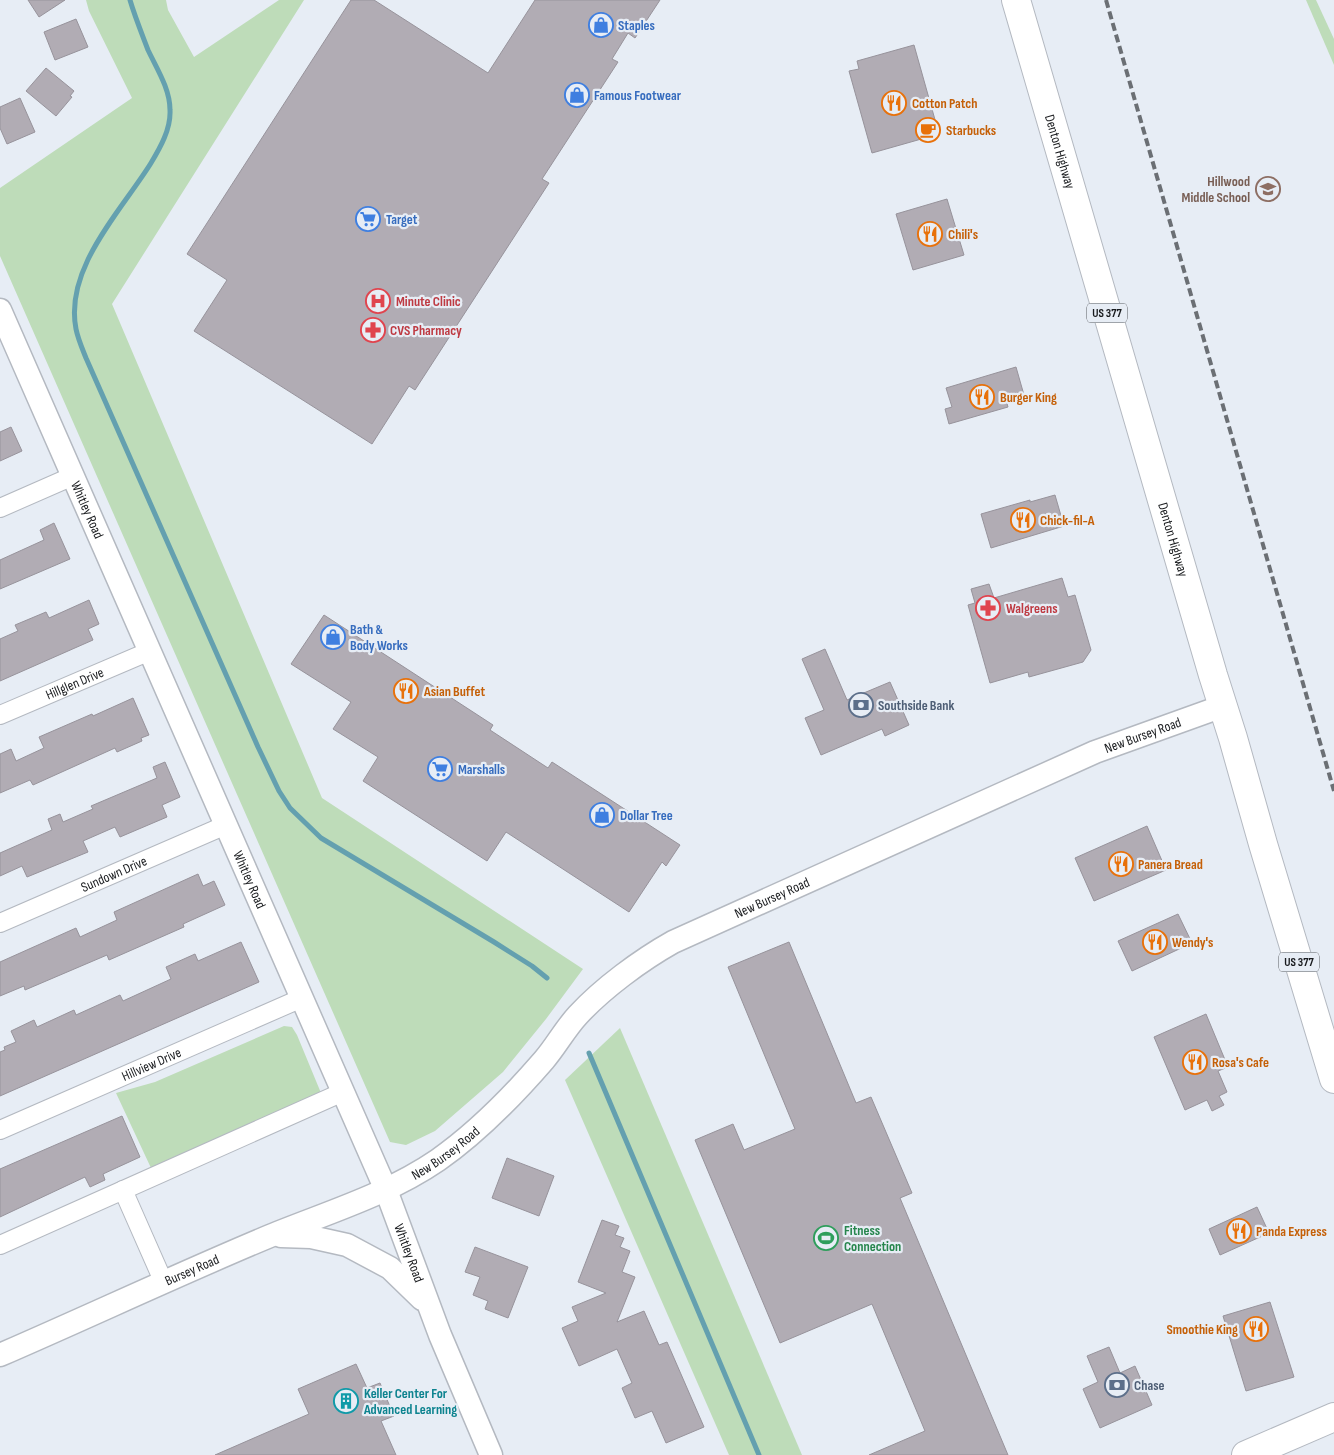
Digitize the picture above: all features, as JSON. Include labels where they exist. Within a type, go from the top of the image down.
[{"type":"main road","name":"Denton Highway","points":[[1016,0],[1334,1079]]},
{"type":"main road","points":[[1246,1455],[1334,1417]]},
{"type":"street","name":"Whitley Road","points":[[0,310],[386,1190],[429,1308],[491,1455]]},
{"type":"street","points":[[0,508],[73,476]]},
{"type":"street","name":"Hillglen Drive","points":[[0,715],[150,651]]},
{"type":"street","name":"New Bursey Road","points":[[386,1190],[438,1160],[487,1121],[545,1059],[578,1015],[611,985],[658,950],[1095,752],[1223,706]]},
{"type":"street","name":"Sundown Drive","points":[[0,923],[226,824]]},
{"type":"street","name":"Hillview Drive","points":[[0,1130],[302,998]]},
{"type":"street","points":[[0,1245],[343,1092]]},
{"type":"street","points":[[123,1190],[164,1283]]},
{"type":"street","name":"Bursey Road","points":[[0,1354],[270,1236],[386,1190]]},
{"type":"street","points":[[270,1236],[311,1237],[348,1244],[390,1268],[416,1291],[429,1308]]},
{"type":"green space","points":[[86,0],[166,0],[168,10],[194,57],[279,0],[304,0],[112,304],[322,798],[583,969],[503,1072],[435,1131],[406,1145],[390,1142],[0,256],[0,188],[132,98],[89,11]]},
{"type":"green space","points":[[1306,0],[1316,0],[1334,39],[1334,65]]},
{"type":"green space","points":[[284,1026],[292,1027],[297,1035],[321,1093],[151,1168],[116,1093],[155,1082]]},
{"type":"green space","points":[[620,1028],[802,1455],[729,1455],[565,1080]]},
{"type":"building","points":[[28,0],[65,0],[39,17]]},
{"type":"building","name":"Target","points":[[351,0],[374,0],[488,73],[535,0],[660,0],[635,38],[628,33],[612,59],[618,62],[542,179],[549,183],[415,390],[409,386],[372,444],[194,331],[227,280],[187,254]]},
{"type":"building","points":[[76,19],[88,47],[55,60],[44,32]]},
{"type":"building","name":"Cotton Patch","points":[[914,45],[939,134],[872,153],[849,71],[859,69],[857,61]]},
{"type":"building","points":[[46,68],[74,91],[70,96],[72,97],[56,116],[26,91]]},
{"type":"building","points":[[20,98],[35,132],[7,144],[0,128],[0,107]]},
{"type":"building","name":"Chili's","points":[[947,199],[964,255],[913,270],[896,214]]},
{"type":"building","name":"Burger King","points":[[1016,367],[1024,395],[1006,400],[1008,407],[949,424],[945,409],[952,407],[946,388]]},
{"type":"building","points":[[11,427],[22,451],[0,461],[0,432]]},
{"type":"building","name":"Chick-fil-A","points":[[1055,495],[1064,526],[991,548],[981,514]]},
{"type":"building","points":[[54,523],[70,559],[0,589],[0,560],[44,540],[40,530]]},
{"type":"building","name":"Walgreens","points":[[1062,578],[1068,597],[1075,595],[1091,650],[1083,662],[1029,677],[1028,672],[990,683],[968,605],[975,603],[971,589],[989,584],[994,598]]},
{"type":"building","points":[[89,600],[99,624],[88,629],[93,640],[0,681],[0,639],[18,631],[15,625],[46,612],[49,618]]},
{"type":"building","points":[[324,615],[493,725],[490,730],[548,768],[552,762],[680,845],[666,866],[662,862],[629,912],[506,832],[487,861],[363,781],[378,757],[333,729],[351,702],[291,664]]},
{"type":"building","name":"Southside Bank","points":[[825,649],[847,700],[890,682],[909,725],[885,736],[882,729],[821,755],[805,718],[824,710],[802,659]]},
{"type":"building","points":[[133,698],[149,735],[141,738],[142,741],[117,752],[115,748],[33,785],[30,780],[0,793],[0,754],[11,749],[16,761],[44,748],[39,737]]},
{"type":"building","points":[[165,762],[180,797],[162,805],[167,817],[120,837],[115,827],[83,841],[88,852],[27,877],[22,866],[0,876],[0,853],[52,830],[48,819],[60,814],[63,822],[93,809],[91,806],[157,778],[153,767]]},
{"type":"building","name":"Panera Bread","points":[[1147,826],[1166,870],[1094,901],[1075,858]]},
{"type":"building","points":[[198,874],[203,886],[214,881],[225,905],[183,924],[184,927],[109,960],[107,955],[25,990],[24,986],[0,996],[0,962],[76,928],[80,937],[117,920],[114,912]]},
{"type":"building","name":"Wendy's","points":[[1178,914],[1192,943],[1132,971],[1118,941]]},
{"type":"building","points":[[241,942],[259,982],[0,1096],[0,1052],[5,1050],[4,1047],[16,1042],[11,1031],[34,1020],[37,1027],[74,1010],[76,1015],[120,995],[123,1001],[171,979],[166,967],[195,954],[198,961]]},
{"type":"building","points":[[789,942],[856,1103],[871,1097],[912,1193],[900,1198],[1008,1455],[869,1455],[925,1431],[872,1304],[780,1343],[695,1140],[733,1124],[744,1150],[795,1129],[728,967]]},
{"type":"building","name":"Rosa's Cafe","points":[[1206,1014],[1228,1067],[1218,1071],[1227,1092],[1219,1096],[1224,1105],[1212,1111],[1207,1100],[1185,1110],[1154,1037]]},
{"type":"building","points":[[122,1116],[140,1157],[103,1174],[105,1180],[90,1187],[85,1177],[0,1217],[0,1169]]},
{"type":"building","points":[[507,1158],[554,1176],[539,1216],[492,1198]]},
{"type":"building","name":"Panda Express","points":[[1257,1207],[1269,1233],[1220,1255],[1209,1229]]},
{"type":"building","points":[[602,1220],[619,1226],[615,1235],[624,1238],[620,1247],[630,1251],[622,1272],[635,1277],[617,1322],[644,1311],[659,1345],[667,1342],[704,1427],[666,1443],[652,1411],[635,1418],[622,1388],[632,1383],[617,1349],[579,1366],[562,1328],[578,1321],[572,1307],[606,1293],[578,1282]]},
{"type":"building","points":[[475,1247],[528,1267],[508,1318],[485,1309],[488,1301],[473,1295],[480,1277],[465,1272]]},
{"type":"building","points":[[1270,1302],[1294,1377],[1246,1391],[1223,1316]]},
{"type":"building","name":"Chase","points":[[1109,1347],[1120,1373],[1135,1366],[1152,1405],[1100,1428],[1083,1389],[1098,1382],[1087,1356]]},
{"type":"building","name":"Keller Center For Advanced Learning","points":[[356,1364],[367,1388],[380,1383],[394,1416],[381,1421],[396,1455],[215,1455],[309,1414],[298,1389]]},
{"type":"waterway","points":[[130,0],[148,50],[168,94],[170,117],[167,131],[158,151],[98,241],[87,262],[79,284],[75,306],[76,329],[86,358],[258,747],[279,791],[290,808],[321,838],[494,942],[547,978]]},
{"type":"waterway","points":[[589,1053],[759,1455]]},
{"type":"railway","points":[[1106,0],[1334,791]]},
{"type":"place","name":"Staples","points":[[601,25]]},
{"type":"place","name":"Famous Footwear","points":[[577,95]]},
{"type":"place","name":"Cotton Patch","points":[[894,103]]},
{"type":"place","name":"Starbucks","points":[[928,130]]},
{"type":"place","name":"Hillwood Middle School","points":[[1268,189]]},
{"type":"place","name":"Target","points":[[368,219]]},
{"type":"place","name":"Chili's","points":[[930,234]]},
{"type":"place","name":"Minute Clinic","points":[[378,301]]},
{"type":"place","name":"CVS Pharmacy","points":[[373,330]]},
{"type":"place","name":"Burger King","points":[[982,397]]},
{"type":"place","name":"Chick-fil-A","points":[[1023,520]]},
{"type":"place","name":"Walgreens","points":[[988,608]]},
{"type":"place","name":"Bath & Body Works","points":[[333,637]]},
{"type":"place","name":"Asian Buffet","points":[[406,691]]},
{"type":"place","name":"Southside Bank","points":[[861,705]]},
{"type":"place","name":"Marshalls","points":[[440,769]]},
{"type":"place","name":"Dollar Tree","points":[[602,815]]},
{"type":"place","name":"Panera Bread","points":[[1121,864]]},
{"type":"place","name":"Wendy's","points":[[1155,942]]},
{"type":"place","name":"Rosa's Cafe","points":[[1195,1062]]},
{"type":"place","name":"Panda Express","points":[[1239,1231]]},
{"type":"place","name":"Fitness Connection","points":[[826,1238]]},
{"type":"place","name":"Smoothie King","points":[[1256,1329]]},
{"type":"place","name":"Chase","points":[[1117,1385]]},
{"type":"place","name":"Keller Center For Advanced Learning","points":[[346,1401]]}]
